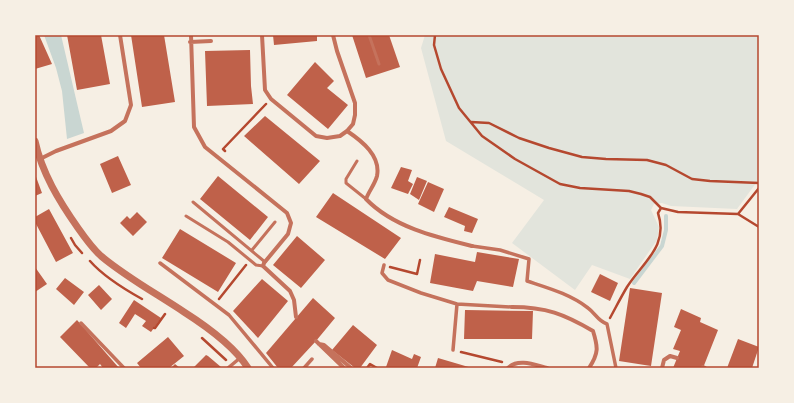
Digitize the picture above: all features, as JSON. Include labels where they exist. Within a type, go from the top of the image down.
[{"type":"street","points":[[39,159],[56,151],[111,131],[125,121],[131,105],[120,35]]},
{"type":"street","points":[[190,35],[194,127],[205,147],[287,213],[291,224],[288,234],[264,264],[290,291],[294,300],[296,317]]},
{"type":"street","points":[[262,35],[265,90],[271,99],[316,136],[327,138],[340,136],[347,131],[353,124],[355,115],[355,103],[333,35]]},
{"type":"street","points":[[190,42],[211,41]]},
{"type":"street","points":[[347,131],[367,146],[374,157],[377,167],[377,176],[366,199],[387,216],[411,228],[435,237],[472,246],[500,250],[529,259],[527,282],[566,294],[588,308],[601,322],[607,324],[616,368]]},
{"type":"street","points":[[35,141],[39,159],[66,212],[99,255],[117,269],[204,325],[241,357],[248,368]]},
{"type":"street","points":[[160,263],[229,315],[273,368]]},
{"type":"street","points":[[384,265],[382,273],[388,280],[421,294],[458,304],[532,307],[575,320],[593,331],[598,346],[594,360],[589,368]]},
{"type":"street","points":[[453,350],[458,304]]},
{"type":"street","points":[[81,323],[124,368]]},
{"type":"street","points":[[344,368],[318,343],[324,345],[351,368]]},
{"type":"street","points":[[662,368],[664,360],[670,356],[677,358]]},
{"type":"street","points":[[228,368],[241,357]]},
{"type":"street","points":[[304,368],[312,359]]},
{"type":"street","points":[[508,368],[520,362],[547,368]]},
{"type":"lane","points":[[369,35],[379,64]]},
{"type":"lane","points":[[357,161],[346,179],[346,183],[366,199]]},
{"type":"lane","points":[[193,202],[252,250],[264,264]]},
{"type":"lane","points":[[186,216],[228,242],[256,265],[264,264]]},
{"type":"lane","points":[[252,250],[275,222]]},
{"type":"path","points":[[435,35],[434,46],[458,108],[482,136],[515,159],[560,184],[580,188],[629,191],[650,197],[661,208],[678,212],[738,214],[759,227]]},
{"type":"path","points":[[228,153],[223,149],[271,99]]},
{"type":"path","points":[[471,122],[489,123],[519,138],[582,157],[647,160],[666,165],[692,179],[759,183]]},
{"type":"path","points":[[738,214],[759,188]]},
{"type":"path","points":[[607,324],[628,287],[659,243],[661,223],[658,213],[661,208]]},
{"type":"path","points":[[384,265],[417,274],[420,260]]},
{"type":"path","points":[[213,295],[219,299],[248,263]]},
{"type":"path","points":[[154,328],[156,328],[165,314]]},
{"type":"path","points":[[453,350],[499,361]]},
{"type":"path","points":[[367,368],[370,364],[377,368]]},
{"type":"shaded area","points":[[44,35],[61,35],[84,133],[67,139],[62,91],[56,68]]},
{"type":"shaded area","points":[[425,35],[759,35],[759,179],[737,209],[671,206],[662,203],[654,204],[651,210],[659,227],[657,240],[630,279],[592,265],[575,290],[512,243],[544,200],[446,141],[421,48]]},
{"type":"building","points":[[35,35],[39,35],[52,64],[35,69]]},
{"type":"building","points":[[67,35],[101,35],[110,84],[77,90]]},
{"type":"building","points":[[131,35],[164,35],[175,102],[142,107]]},
{"type":"building","points":[[273,35],[317,35],[317,41],[274,45]]},
{"type":"building","points":[[352,35],[389,35],[400,67],[366,78]]},
{"type":"building","points":[[250,50],[253,104],[207,106],[205,51]]},
{"type":"building","points":[[315,62],[334,81],[327,88],[348,105],[328,129],[287,95]]},
{"type":"building","points":[[265,116],[320,161],[299,184],[244,136]]},
{"type":"building","points":[[118,156],[131,185],[112,193],[100,164]]},
{"type":"building","points":[[401,167],[412,170],[408,181],[413,184],[408,194],[391,188]]},
{"type":"building","points":[[35,174],[42,193],[35,196]]},
{"type":"building","points":[[218,176],[268,217],[250,240],[200,199]]},
{"type":"building","points":[[417,177],[427,181],[419,200],[410,194]]},
{"type":"building","points":[[428,182],[444,189],[434,212],[418,204]]},
{"type":"building","points":[[333,193],[401,238],[385,259],[316,217]]},
{"type":"building","points":[[449,207],[478,219],[472,233],[464,231],[465,226],[444,217]]},
{"type":"building","points":[[49,209],[73,253],[56,262],[35,222],[35,217]]},
{"type":"building","points":[[137,212],[147,222],[133,236],[120,223],[127,216],[130,219]]},
{"type":"building","points":[[180,229],[236,263],[218,292],[162,258]]},
{"type":"building","points":[[297,236],[325,260],[301,288],[273,265]]},
{"type":"building","points":[[477,252],[519,259],[513,287],[477,281],[473,291],[430,283],[435,254],[475,262]]},
{"type":"building","points":[[35,267],[47,284],[35,292]]},
{"type":"building","points":[[600,274],[618,283],[610,301],[591,292]]},
{"type":"building","points":[[65,278],[84,292],[74,305],[56,289]]},
{"type":"building","points":[[262,279],[288,301],[258,338],[233,311]]},
{"type":"building","points":[[99,285],[112,299],[101,310],[88,295]]},
{"type":"building","points":[[630,288],[662,293],[651,366],[619,361]]},
{"type":"building","points":[[313,298],[335,318],[291,368],[278,368],[266,353]]},
{"type":"building","points":[[134,300],[161,318],[151,332],[142,326],[146,321],[135,314],[126,328],[119,323]]},
{"type":"building","points":[[681,309],[701,318],[700,322],[718,330],[703,368],[673,368],[680,351],[673,349],[681,330],[674,327]]},
{"type":"building","points":[[465,310],[533,311],[532,339],[464,339]]},
{"type":"building","points":[[77,320],[119,368],[103,368],[100,364],[96,368],[90,368],[60,337]]},
{"type":"building","points":[[353,325],[377,345],[360,368],[355,368],[332,350]]},
{"type":"building","points":[[168,337],[184,356],[169,368],[141,368],[137,363]]},
{"type":"building","points":[[738,339],[759,347],[752,368],[727,368]]},
{"type":"building","points":[[392,350],[412,359],[414,354],[421,357],[417,368],[386,367]]},
{"type":"building","points":[[206,355],[208,356],[221,367],[193,368]]},
{"type":"building","points":[[438,358],[472,368],[435,368]]},
{"type":"building","points":[[175,364],[180,368],[171,368]]},
{"type":"waterway","points":[[634,283],[662,246],[666,230],[666,216]]}]
